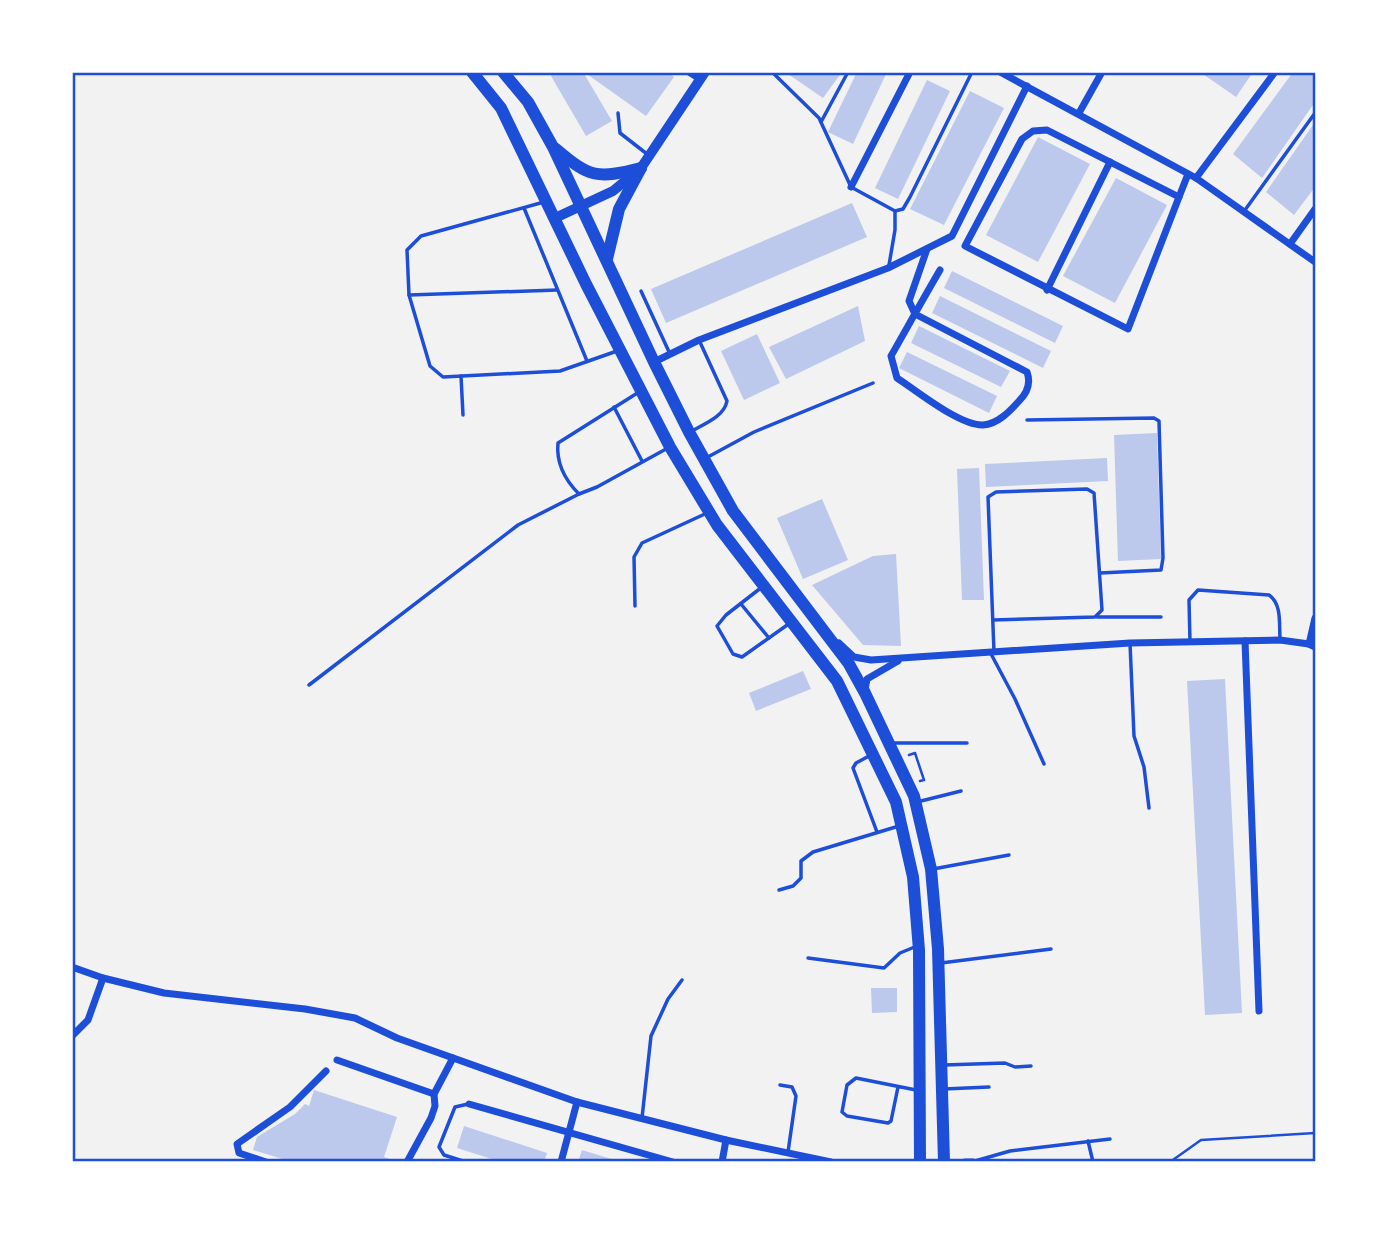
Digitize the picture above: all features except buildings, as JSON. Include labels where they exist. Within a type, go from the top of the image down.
[{"type":"highway","points":[[472,72],[501,108],[619,350],[670,447],[709,512],[837,681],[896,802],[913,877],[919,945],[920,1162]]},
{"type":"highway","points":[[503,72],[528,102],[553,147],[654,362],[733,512],[849,664],[890,743],[915,803],[931,869],[939,963],[944,1162]]},
{"type":"highway","points":[[553,147],[579,169],[588,173],[616,174],[640,168]]},
{"type":"highway","points":[[607,259],[619,209],[640,168]]},
{"type":"main road","points":[[555,218],[613,191],[640,168],[703,76]]},
{"type":"street","points":[[690,72],[703,76]]},
{"type":"street","points":[[851,187],[910,72]]},
{"type":"street","points":[[1000,72],[1196,178],[1315,262]]},
{"type":"street","points":[[1079,113],[1102,72]]},
{"type":"street","points":[[1196,178],[1275,72]]},
{"type":"street","points":[[654,362],[699,340],[888,268],[952,236],[1027,86]]},
{"type":"street","points":[[1179,197],[1047,130],[1032,131],[1022,139],[965,246],[1128,329],[1188,174]]},
{"type":"street","points":[[1047,290],[1110,162]]},
{"type":"street","points":[[1290,244],[1315,209]]},
{"type":"street","points":[[927,248],[909,301],[915,314],[1027,372],[1029,385],[1021,399],[1000,419],[983,425],[962,419],[897,378],[891,356],[915,314],[940,270]]},
{"type":"street","points":[[817,624],[854,657],[871,660],[1130,643],[1280,640],[1312,646],[1315,618]]},
{"type":"street","points":[[1245,641],[1259,1011]]},
{"type":"street","points":[[865,693],[867,678],[902,659]]},
{"type":"street","points":[[72,967],[103,978],[164,993],[304,1009],[355,1018],[397,1038],[577,1102],[726,1140],[831,1162]]},
{"type":"street","points":[[72,1036],[88,1020],[103,978]]},
{"type":"street","points":[[407,1162],[431,1118],[435,1106],[434,1094],[453,1058]]},
{"type":"street","points":[[337,1060],[434,1094]]},
{"type":"street","points":[[266,1162],[239,1153],[237,1144],[290,1107],[326,1071]]},
{"type":"street","points":[[561,1162],[577,1102]]},
{"type":"street","points":[[469,1104],[673,1162]]},
{"type":"street","points":[[722,1162],[726,1140]]},
{"type":"street","points":[[965,1162],[973,1162]]},
{"type":"lane","points":[[772,72],[819,118],[851,187],[895,211],[903,209],[910,197],[972,72]]},
{"type":"lane","points":[[821,123],[848,72]]},
{"type":"lane","points":[[618,113],[620,133],[649,155]]},
{"type":"lane","points":[[1243,211],[1315,113]]},
{"type":"lane","points":[[546,201],[421,236],[407,250],[409,295],[430,366],[443,377],[560,371],[619,350]]},
{"type":"lane","points":[[524,208],[587,361]]},
{"type":"lane","points":[[888,268],[895,230],[895,211]]},
{"type":"lane","points":[[409,295],[557,290]]},
{"type":"lane","points":[[641,291],[670,354]]},
{"type":"lane","points":[[689,432],[724,412],[727,401],[699,340]]},
{"type":"lane","points":[[461,376],[463,415]]},
{"type":"lane","points":[[704,459],[754,432],[873,383]]},
{"type":"lane","points":[[579,494],[567,482],[556,457],[558,443],[640,391]]},
{"type":"lane","points":[[614,407],[642,462]]},
{"type":"lane","points":[[1027,420],[1154,418],[1159,421],[1163,558],[1161,570],[1100,573]]},
{"type":"lane","points":[[309,685],[518,525],[597,487],[670,447]]},
{"type":"lane","points":[[1044,764],[992,652],[988,497],[996,492],[1087,489],[1094,493],[1102,610],[1095,617]]},
{"type":"lane","points":[[635,606],[634,557],[642,543],[709,512]]},
{"type":"lane","points":[[764,586],[726,615],[717,626],[733,654],[742,657],[792,622]]},
{"type":"lane","points":[[1190,642],[1189,600],[1198,590],[1269,595],[1274,599],[1278,610],[1280,640]]},
{"type":"lane","points":[[741,604],[769,638]]},
{"type":"lane","points":[[993,620],[1161,617]]},
{"type":"lane","points":[[1130,643],[1134,736],[1144,767],[1149,808]]},
{"type":"lane","points":[[890,743],[967,743]]},
{"type":"lane","points":[[873,753],[856,763],[853,768],[877,832]]},
{"type":"lane","points":[[915,803],[961,791]]},
{"type":"lane","points":[[779,890],[793,886],[802,878],[802,861],[813,852],[901,825]]},
{"type":"lane","points":[[931,869],[1009,855]]},
{"type":"lane","points":[[807,958],[884,968],[900,953],[919,945]]},
{"type":"lane","points":[[939,963],[1051,949]]},
{"type":"lane","points":[[642,1120],[651,1036],[668,999],[682,980]]},
{"type":"lane","points":[[942,1066],[1005,1063],[1015,1067],[1031,1066]]},
{"type":"lane","points":[[898,1087],[891,1121],[888,1123],[847,1116],[842,1112],[847,1085],[856,1078],[921,1091]]},
{"type":"lane","points":[[780,1085],[792,1087],[796,1096],[787,1154]]},
{"type":"lane","points":[[942,1089],[989,1087]]},
{"type":"lane","points":[[466,1162],[444,1155],[439,1147],[455,1107],[469,1104]]},
{"type":"lane","points":[[973,1162],[1010,1152],[1110,1139]]},
{"type":"lane","points":[[1088,1141],[1093,1162]]},
{"type":"path","points":[[897,759],[915,753],[924,780]]},
{"type":"path","points":[[1172,1162],[1201,1140],[1315,1133]]}]
